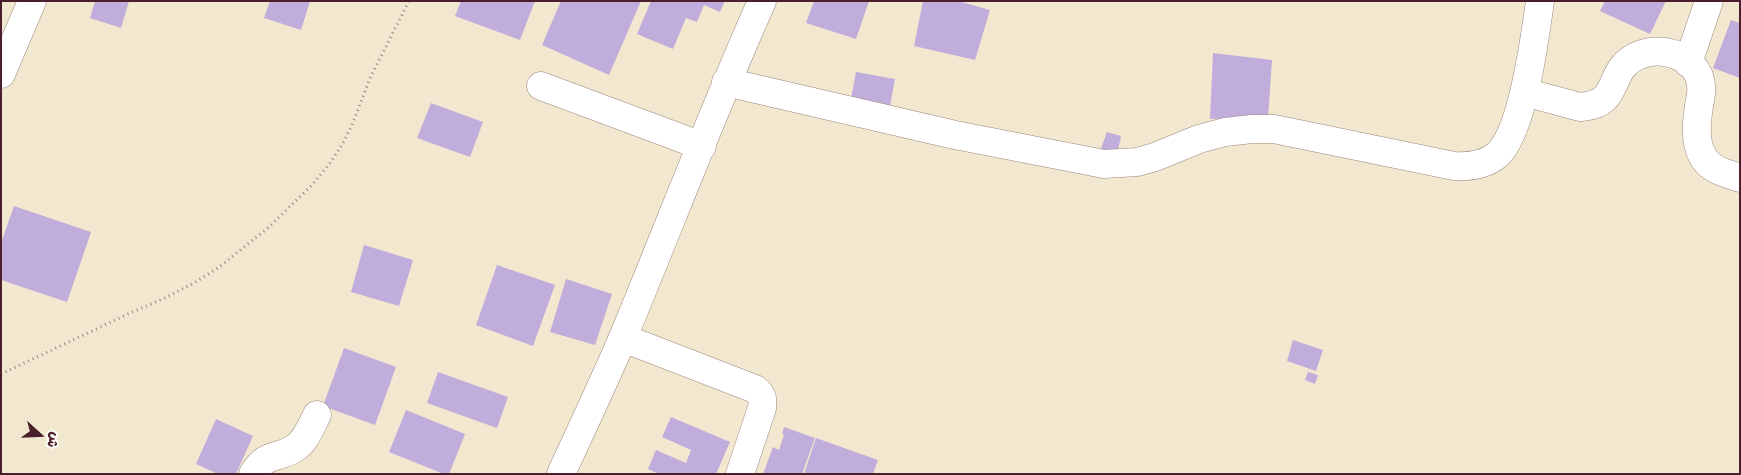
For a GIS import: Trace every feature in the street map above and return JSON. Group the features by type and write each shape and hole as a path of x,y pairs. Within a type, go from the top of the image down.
{"street":[{"path":"1,74 32,1"},
{"path":"561,474 622,338 702,146 726,82 762,1"},
{"path":"726,82 956,135 1090,162 1112,164 1137,162 1155,157 1199,139 1225,132 1274,129 1454,166 1476,166 1496,155 1504,148 1513,128 1524,92 1540,1"},
{"path":"1688,63 1710,1"},
{"path":"1524,92 1580,107 1590,106 1610,92 1621,69 1636,56 1658,51 1680,56 1696,71 1701,82 1702,93 1696,129 1698,148 1711,166 1721,172 1740,178"},
{"path":"542,86 702,146"},
{"path":"622,338 760,392 763,399 762,408 740,474"},
{"path":"253,474 264,460 296,447 304,440 317,415"}],"path":[{"path":"1,374 192,284 237,254 268,227 312,185 330,164 342,145 352,126 370,78 409,1"}],"building":[{"path":"95,1 129,1 121,28 90,18"},
{"path":"270,1 310,1 301,30 264,18"},
{"path":"461,1 535,1 520,40 455,16"},
{"path":"561,1 641,1 609,75 542,45"},
{"path":"651,1 725,1 720,12 704,5 697,22 686,18 673,49 637,34"},
{"path":"814,1 869,1 856,39 806,23"},
{"path":"923,1 958,1 990,10 975,60 914,46"},
{"path":"1605,1 1666,1 1650,34 1600,11"},
{"path":"1731,20 1740,23 1740,78 1713,68"},
{"path":"1213,53 1272,60 1268,118 1210,119"},
{"path":"856,72 895,79 889,111 850,104"},
{"path":"431,103 483,122 470,157 417,138"},
{"path":"1107,132 1121,136 1113,173 1094,168"},
{"path":"14,206 91,232 67,302 1,280 1,243"},
{"path":"364,245 413,260 399,306 351,292"},
{"path":"497,265 555,285 533,346 476,325"},
{"path":"566,279 612,294 595,345 550,332"},
{"path":"1293,340 1323,350 1316,371 1287,361"},
{"path":"344,348 396,367 375,425 323,406"},
{"path":"438,372 508,397 497,428 427,403"},
{"path":"1308,372 1318,375 1315,384 1305,380"},
{"path":"406,410 465,434 449,474 444,474 389,452"},
{"path":"671,417 730,442 716,474 659,474 648,469 656,450 686,463 691,450 662,437"},
{"path":"216,419 253,436 236,474 218,474 196,464"},
{"path":"784,427 815,438 802,474 763,474 773,447 779,450 784,435 782,434"},
{"path":"816,438 878,460 873,474 804,474"}]}
